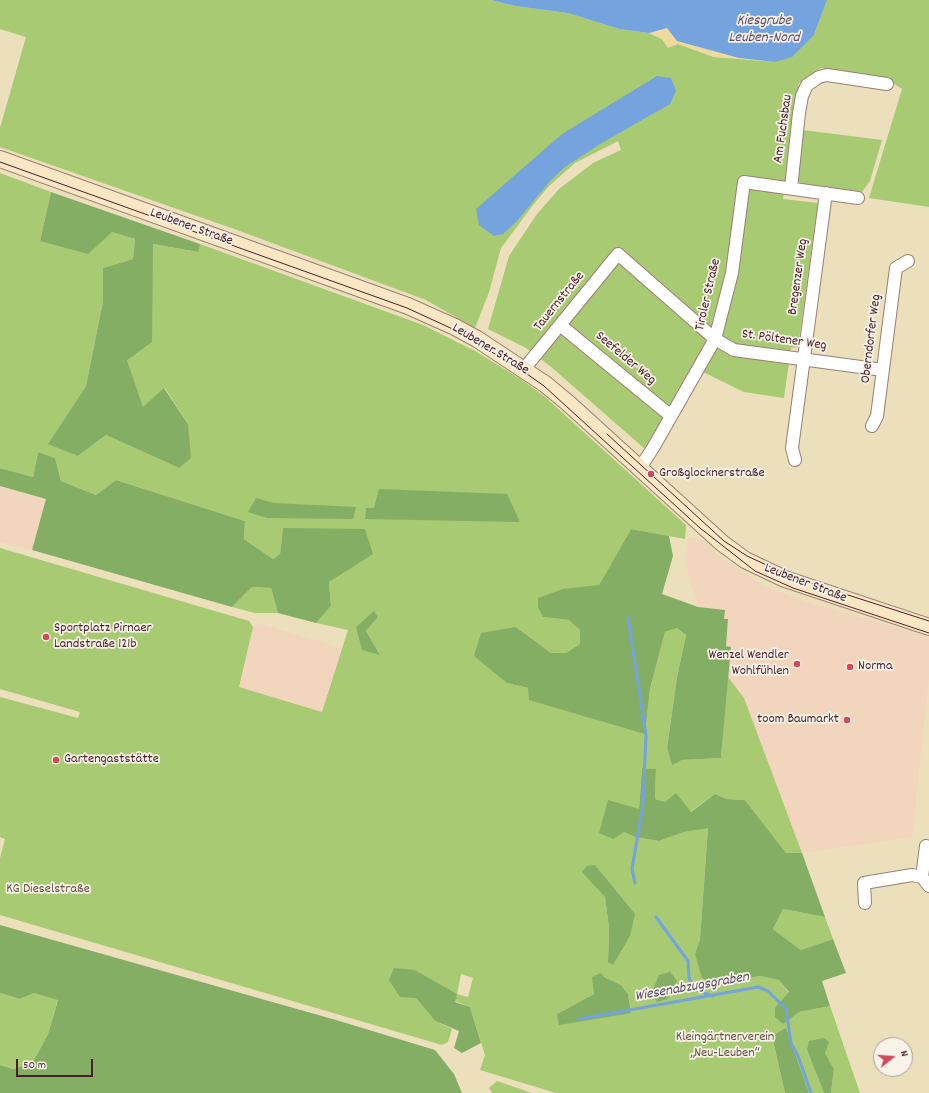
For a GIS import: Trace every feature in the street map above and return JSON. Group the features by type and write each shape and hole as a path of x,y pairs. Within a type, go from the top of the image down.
{"street":[{"name":"Am Fuchsbau","path":"791,188 799,113 802,96 807,85 819,77 827,75 887,84"},
{"name":"Leubener Straße","path":"0,159 408,306 477,339 524,369 568,403 722,544 745,560 785,579 929,627"},
{"name":"Tiroler Straße","path":"640,468 654,448 716,339 732,273 744,182 791,188"},
{"path":"791,188 858,198"},
{"name":"Bregenzer Weg","path":"795,460 792,448 826,193"},
{"name":"Tauernstraße","path":"524,369 618,254"},
{"name":"St. Pöltener Weg","path":"618,254 716,339 734,350 883,370"},
{"name":"Oberndorfer Weg","path":"872,426 877,416 896,268 908,261"},
{"name":"Seefelder Weg","path":"560,325 671,416"},
{"path":"865,903 864,878 912,875 926,882 926,846"}],"shaded area":[{"path":"0,486 46,499 32,550 0,542"},
{"path":"689,537 702,540 726,561 763,585 779,592 810,603 929,637 929,677 912,837 802,853 744,698 728,677 731,647 726,646 728,619 724,619 725,610 698,607 684,558"},
{"path":"261,624 342,648 322,712 239,687 253,627"}],"green space":[{"path":"0,0 491,0 515,6 568,13 619,29 649,33 662,39 668,47 678,44 714,57 775,62 814,35 827,0 929,0 929,207 869,198 902,89 885,78 821,68 799,83 783,199 818,203 798,347 791,348 784,398 744,392 701,371 653,456 550,366 526,348 488,329 509,256 537,214 559,189 593,163 621,150 618,141 575,163 549,186 533,205 501,248 489,292 475,328 426,300 237,230 0,147 0,128 26,37 0,29"},
{"path":"803,130 882,140 870,181 862,192 800,183 796,177"},
{"path":"0,173 51,192 40,241 112,232 135,239 133,259 103,268 103,301 86,386 49,443 78,456 106,435 179,468 188,424 165,388 143,408 127,360 153,244 197,252 200,244 423,325 475,351 519,378 544,396 686,525 685,539 631,529 599,585 543,617 569,620 581,630 580,644 566,653 551,653 516,627 507,683 528,688 645,734 650,689 665,632 677,628 686,635 677,677 667,748 672,764 682,760 721,758 728,677 744,698 802,853 786,853 745,800 727,799 715,794 690,812 655,799 656,769 642,768 639,809 624,832 635,837 659,841 684,832 708,827 700,939 695,954 728,982 760,976 779,980 789,993 799,1012 830,1006 860,1093 831,1093 834,1069 825,1053 807,1050 824,1093 809,1093 786,1029 772,1036 785,1093 556,1093 480,1070 485,1055 470,1007 455,1001 456,994 415,970 416,998 435,1021 452,1029 448,1042 442,1045 0,915 0,858 5,839 0,837 0,697 78,718 80,712 0,689 0,548 249,621 253,627 239,687 322,712 348,630 316,623 331,606 329,582 283,528 280,554 273,559 244,539 245,521 116,480 96,495 61,481 55,458 38,452 33,477 0,468","holes":["374,612 378,617 366,631 380,655 356,627","605,897 630,936 608,962 609,928","461,974 473,978 468,997 457,994","604,977 621,985 628,994 631,1013 557,1014 594,994"]},
{"path":"51,192 200,244 198,252 153,244 152,342 127,360 143,407 164,388 188,424 191,458 179,468 106,435 78,456 48,444 86,386 103,301 103,268 133,259 135,239 112,232 88,254 40,241"},
{"path":"38,452 55,458 61,481 96,495 116,480 245,521 244,539 273,559 280,554 283,528 365,529 373,554 329,582 331,606 316,623 278,613 271,588 252,587 232,607 32,550 46,499 0,486 0,468 33,477"},
{"path":"379,489 507,494 520,522 365,519 366,508 374,508"},
{"path":"256,498 274,503 356,507 353,519 267,518 248,512"},
{"path":"631,529 669,536 673,556 662,594 698,607 725,610 724,619 728,619 726,646 731,647 721,758 682,760 672,765 667,748 677,677 686,635 677,628 665,632 650,689 645,734 529,700 528,688 507,683 474,656 481,633 516,627 551,653 566,653 580,644 580,630 569,620 543,617 538,607 538,598 563,589 599,585"},
{"path":"252,587 271,588 278,613 255,613 232,607"},
{"path":"374,611 378,617 366,631 380,655 362,650 356,627"},
{"path":"642,768 656,769 655,799 665,802 676,793 691,812 715,794 727,799 745,800 786,853 802,853 825,917 783,909 773,929 801,950 833,939 846,973 822,981 830,1006 799,1012 783,1024 775,1017 775,1008 789,992 779,980 760,976 728,982 712,983 702,978 695,954 700,939 708,828 684,832 659,841 635,837 624,832 613,839 599,833 608,800 639,809"},
{"path":"595,865 635,914 630,936 613,965 608,962 609,928 605,897 582,872 587,866"},
{"path":"783,909 825,917 833,939 801,950 773,929"},
{"path":"0,925 336,1020 435,1050 454,1074 462,1093 0,1093 0,1065 13,1069 33,1062 48,1034 58,1000 34,993 20,999 0,993"},
{"path":"394,968 415,970 457,994 455,1002 470,1007 481,1043 462,1053 454,1048 459,1031 435,1021 416,998 400,997 389,980"},
{"path":"670,972 677,981 667,999 657,1002 651,994 659,975"},
{"path":"601,973 604,977 621,985 628,994 631,1013 559,1025 557,1014 594,994 592,977"},
{"path":"0,993 20,999 34,993 58,999 48,1034 33,1062 13,1069 0,1065"},
{"path":"786,1028 809,1093 785,1093 772,1036"},
{"path":"824,1038 829,1042 825,1053 834,1069 831,1093 824,1093 807,1050 809,1041"},
{"path":"497,1081 532,1093 492,1093 489,1088"}],"sand":[{"path":"667,28 677,41 739,58 750,59 714,57 678,44 668,48 662,39 649,33"}],"water":[{"name":"Kiesgrube Leuben-Nord","path":"491,0 827,0 814,35 792,57 775,62 739,58 677,41 667,28 649,33 619,29 568,13 515,6"},
{"path":"657,76 671,78 676,91 670,104 600,144 565,167 550,181 517,221 503,234 494,236 479,225 476,209 562,134"}],"waterway":[{"path":"628,617 646,735 643,805 632,869 635,883"},
{"path":"656,917 688,961 689,977 692,987 713,996"},
{"name":"Wiesenabzugsgraben","path":"579,1019 758,987 768,991 786,1009 791,1043 798,1056 811,1093"}],"tram line":[{"path":"0,162 407,308 457,331 520,369 544,386 700,528 755,571 793,588 929,633"},
{"path":"607,434 724,541 747,556 795,578 929,621"}],"place":[{"name":"Großglocknerstraße","path":"651,474"},
{"name":"Sportplatz Pirnaer Landstraße 121b","path":"46,637"},
{"name":"Wenzel Wendler Wohlfühlen","path":"797,664"},
{"name":"Norma","path":"850,667"},
{"name":"toom Baumarkt","path":"847,720"},
{"name":"Gartengaststätte","path":"56,760"}],"park label":[{"name":"KG Dieselstraße","path":"48,890"},
{"name":"Kleingärtnerverein „Neu-Leuben“","path":"725,1046"}]}
